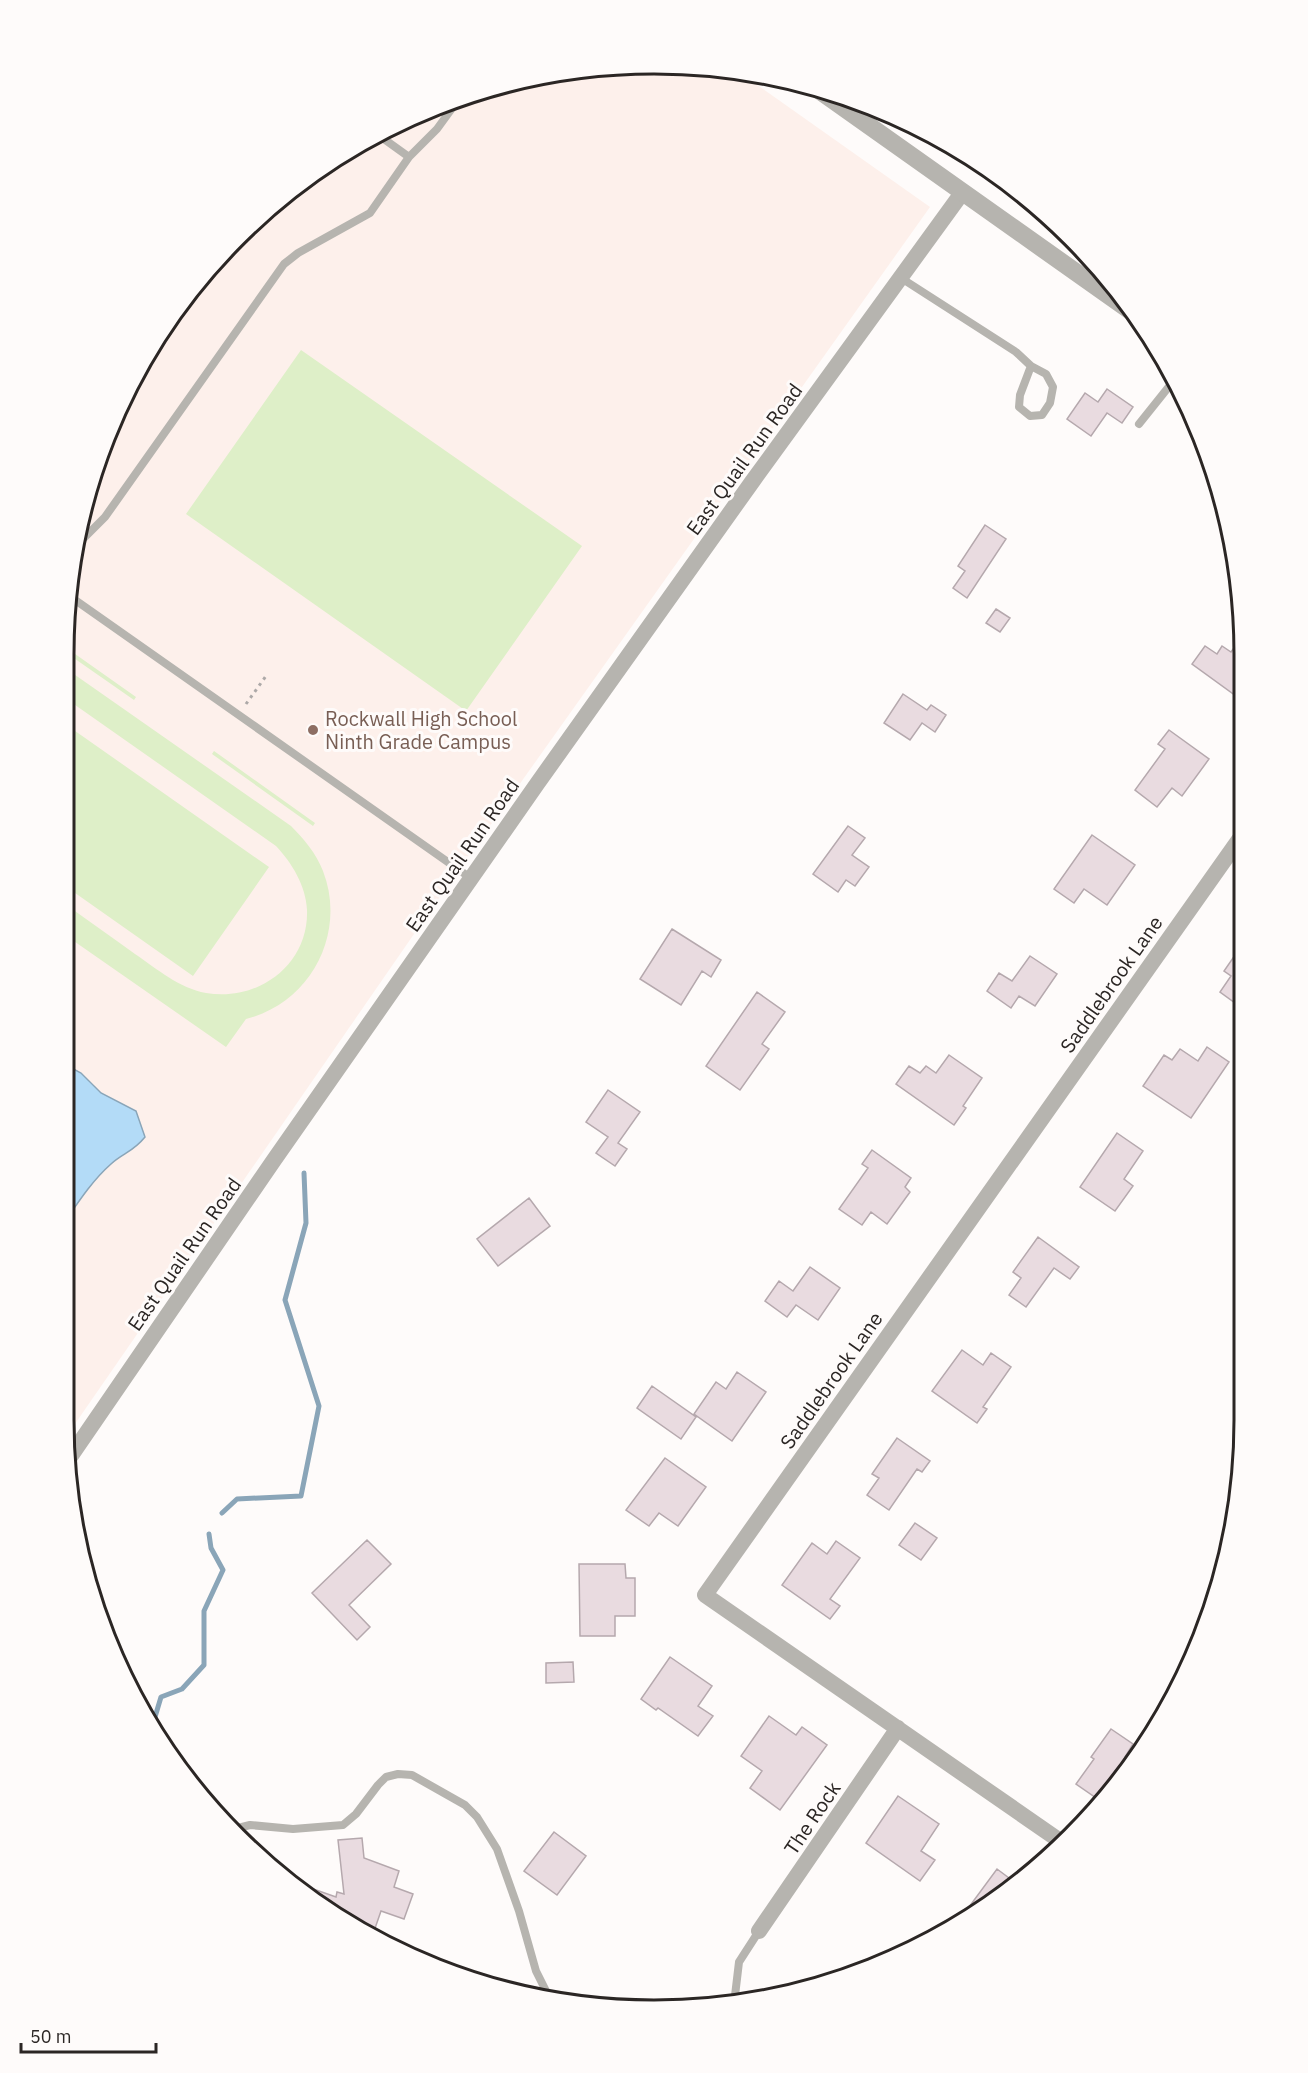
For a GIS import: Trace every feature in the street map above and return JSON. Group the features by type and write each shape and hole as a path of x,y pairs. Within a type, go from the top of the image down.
{"street":[{"path":"836,103 1113,299"},
{"name":"East Quail Run Road","path":"75,1450 274,1160 752,482 962,193"},
{"name":"Saddlebrook Lane","path":"1056,1837 705,1595 1234,847"},
{"name":"The Rock","path":"759,1931 898,1728"}],"lane":[{"path":"86,536 105,517 284,264 297,253 370,213 410,157 437,129 450,111"},
{"path":"385,140 410,157"},
{"path":"901,278 1016,351 1030,366 1046,374 1053,387 1050,403 1042,415 1030,416 1019,407 1020,395 1030,366"},
{"path":"1139,424 1169,386"},
{"path":"76,601 472,879"},
{"path":"242,1827 250,1825 293,1829 343,1825 356,1814 386,1777 398,1774 412,1775 465,1805 477,1817 497,1849 519,1911 536,1971 545,1989"},
{"path":"735,1994 739,1962 759,1931"}],"shaded area":[{"name":"Rockwall High School Ninth Grade Campus","path":"654,74 730,78 754,83 930,207 450,882 74,1425 75,616 78,578 93,504 104,467 133,397 171,331 218,271 244,244 271,218 331,171 397,133 467,104 504,93 578,78"}],"green space":[{"path":"301,350 582,546 466,711 186,514"},
{"path":"74,653 136,697 134,700 74,658"},
{"path":"74,674 291,826 317,858 323,871 329,895 330,918 326,941 318,962 289,998 269,1011 246,1019 226,1047 74,941 74,910 160,972 187,987 206,993 244,992 277,976 290,963 305,930 307,910 304,892 293,867 276,846 74,704"},
{"path":"74,730 269,867 193,976 74,892"},
{"path":"214,751 315,823 313,826 212,754"}],"water":[{"path":"74,1069 101,1093 136,1111 145,1137 115,1160 88,1189 74,1209"}],"building":[{"path":"1107,389 1133,407 1122,423 1107,413 1091,436 1067,419 1085,393 1098,402"},
{"path":"985,525 1006,539 967,598 953,588 965,571 958,566"},
{"path":"996,609 1010,618 1000,632 986,623"},
{"path":"1205,646 1217,654 1222,646 1231,652 1234,648 1234,694 1192,664"},
{"path":"903,694 927,710 931,705 946,715 935,732 922,723 910,740 884,723"},
{"path":"1169,730 1209,759 1182,796 1172,788 1157,807 1135,790 1165,749 1158,744"},
{"path":"848,826 865,838 852,855 869,867 855,886 846,880 838,892 813,874"},
{"path":"1092,835 1135,865 1107,905 1084,889 1074,903 1054,889"},
{"path":"672,929 721,960 711,977 702,971 681,1005 640,979"},
{"path":"1030,956 1057,974 1035,1006 1019,996 1011,1008 987,991 999,973 1012,981"},
{"path":"1234,957 1234,1002 1220,992 1231,976 1224,971"},
{"path":"757,992 785,1012 762,1044 769,1049 740,1090 706,1066"},
{"path":"1207,1047 1229,1062 1191,1118 1143,1086 1164,1055 1172,1060 1180,1049 1198,1061"},
{"path":"949,1055 982,1078 963,1106 966,1108 954,1125 896,1084 909,1066 920,1073 926,1066 936,1073"},
{"path":"608,1090 640,1112 618,1143 627,1149 615,1166 596,1153 608,1137 586,1122"},
{"path":"1117,1133 1143,1151 1124,1179 1133,1186 1115,1211 1080,1187"},
{"path":"872,1150 911,1178 905,1187 910,1192 887,1224 871,1212 862,1225 839,1209 868,1168 862,1164"},
{"path":"529,1198 550,1226 498,1266 477,1239"},
{"path":"1038,1237 1079,1267 1070,1279 1054,1268 1026,1307 1009,1295 1021,1278 1013,1272"},
{"path":"810,1267 840,1288 818,1320 796,1305 787,1317 765,1301 779,1281 793,1291"},
{"path":"962,1350 983,1365 991,1353 1011,1367 983,1407 987,1409 977,1423 932,1391"},
{"path":"737,1372 766,1392 732,1441 694,1414 716,1382 726,1389"},
{"path":"652,1386 696,1417 681,1439 637,1408"},
{"path":"897,1438 930,1461 922,1472 917,1469 889,1510 867,1495 879,1478 872,1474"},
{"path":"665,1458 706,1487 678,1526 659,1513 649,1526 626,1510"},
{"path":"915,1523 937,1538 921,1560 899,1545"},
{"path":"367,1540 391,1564 349,1605 370,1627 357,1640 312,1593"},
{"path":"836,1541 860,1558 830,1599 840,1606 830,1619 782,1585 812,1543 827,1554"},
{"path":"579,1564 625,1564 626,1578 635,1578 635,1616 615,1616 615,1636 580,1636"},
{"path":"670,1657 712,1686 698,1706 713,1716 698,1736 641,1699"},
{"path":"573,1662 574,1682 546,1683 546,1663"},
{"path":"769,1716 796,1735 802,1727 827,1745 780,1810 750,1788 762,1771 741,1756"},
{"path":"1111,1729 1133,1744 1126,1757 1094,1797 1076,1784 1094,1759 1091,1757"},
{"path":"898,1796 939,1824 921,1851 935,1860 920,1881 866,1843"},
{"path":"554,1832 586,1856 557,1895 524,1871"},
{"path":"362,1838 364,1858 399,1871 394,1887 413,1894 404,1919 381,1911 375,1928 313,1889 336,1897 337,1892 344,1894 338,1840"},
{"path":"997,1869 1009,1878 977,1902 969,1907"}],"waterway":[{"path":"222,1513 237,1499 301,1496 319,1406 285,1300 306,1223 304,1173"},
{"path":"155,1716 161,1697 182,1689 204,1665 204,1611 223,1570 211,1548 209,1534"}],"place":[{"name":"Rockwall High School Ninth Grade Campus","path":"313,730"}]}
